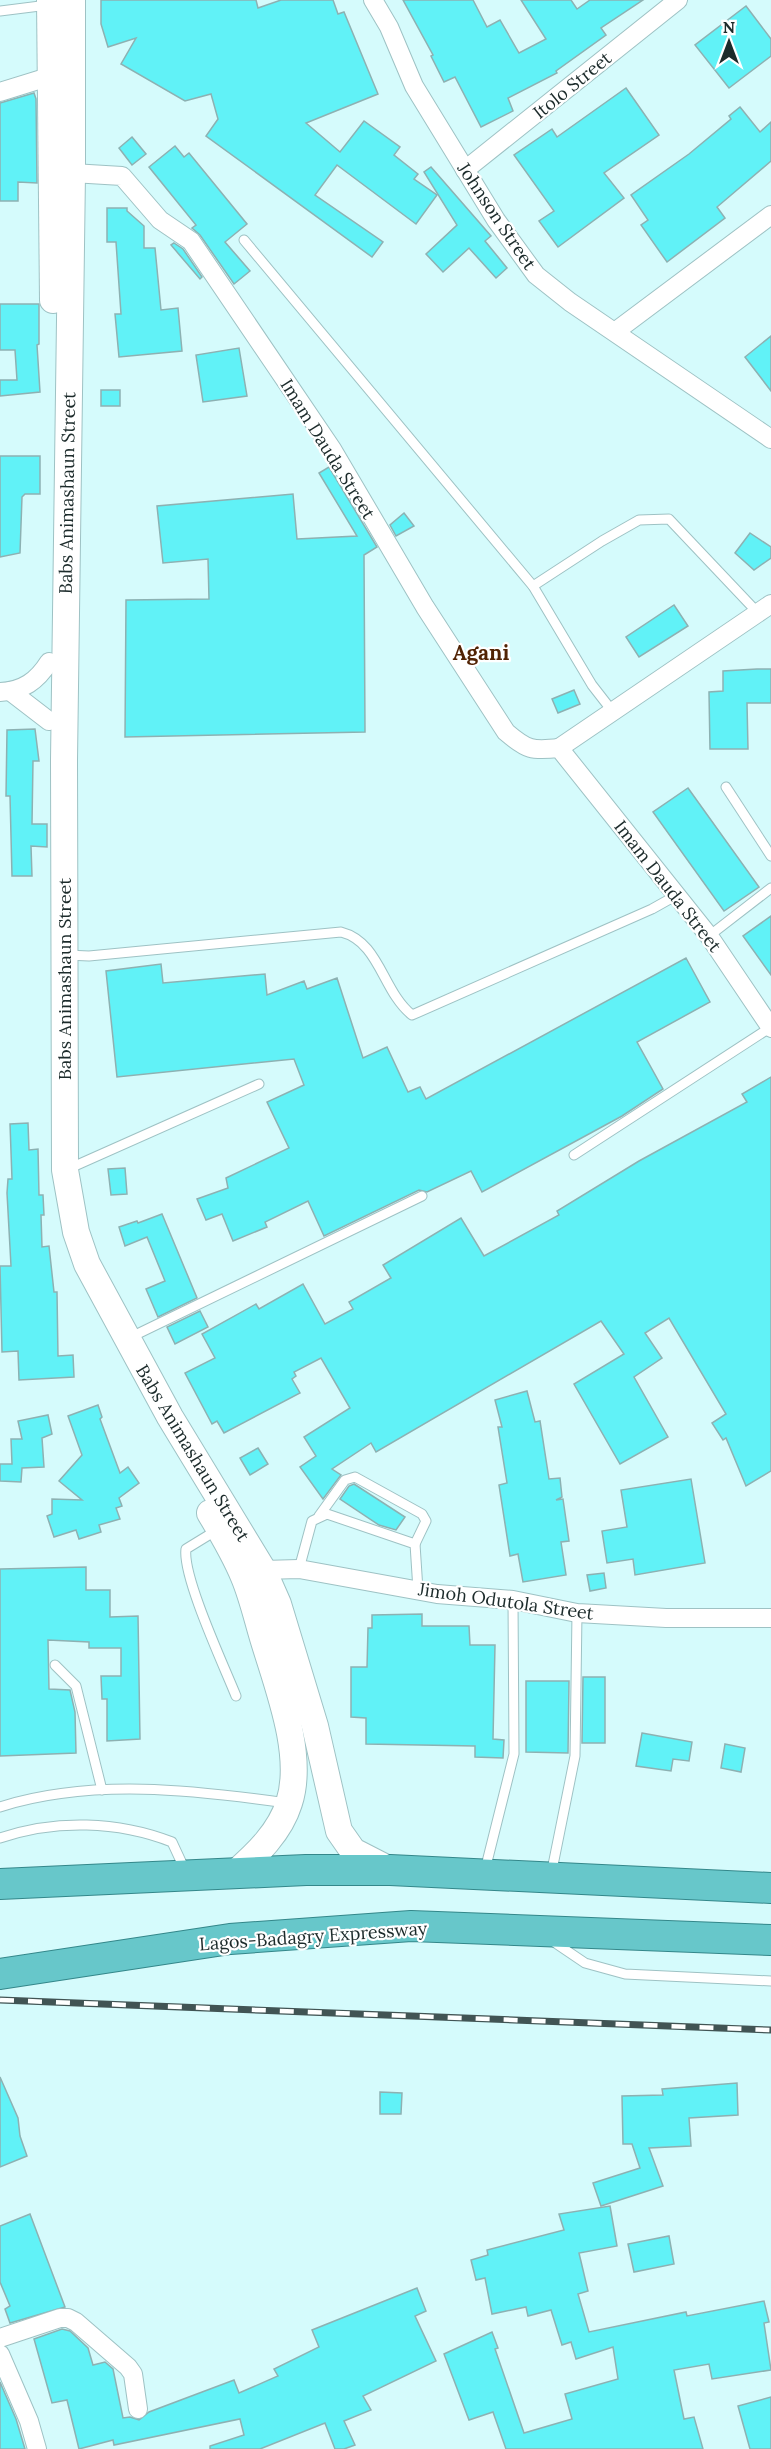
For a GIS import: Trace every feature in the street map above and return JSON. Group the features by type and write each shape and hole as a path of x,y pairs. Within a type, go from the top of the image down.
{"highway":[{"path":"0,1884 306,1870 390,1870 771,1888"},
{"name":"Lagos-Badagry Expressway","path":"0,1974 230,1939 411,1926 771,1941"}],"main road":[{"name":"Babs Animashaun Street","path":"58,2 62,73 72,173 66,539 64,955 56,993 51,1160 56,1212 61,1236 112,1345 220,1529 278,1604 315,1725 339,1831 353,1851 390,1870"},
{"name":"Babs Animashaun Street","path":"62,73 54,373 49,721 56,993 65,1170 76,1232 87,1263 254,1574 288,1731 294,1779 289,1803 280,1823 259,1852 234,1874"}],"street":[{"name":"Johnson Street","path":"373,0 389,27 414,86 496,219 536,275 570,302 616,331 771,439"},
{"name":"Itolo Street","path":"465,170 673,2"},
{"path":"0,92 62,73"},
{"name":"Imam Dauda Street","path":"72,173 122,176 160,219 191,242 332,449 425,607 506,732 523,746 535,751 559,748 709,936 771,1028"},
{"path":"616,331 771,215"},
{"path":"559,748 765,608"},
{"path":"5,691 36,680 49,662"},
{"path":"5,691 49,721"},
{"name":"Jimoh Odutola Street","path":"254,1574 299,1569 418,1590 513,1600 577,1613 666,1618 771,1618"},
{"path":"0,2338 60,2318 76,2322 129,2367 133,2374 138,2409"},
{"path":"0,2354 30,2421 37,2449"}],"lane":[{"path":"0,11 58,2"},
{"path":"244,240 533,586 592,685 614,712"},
{"path":"533,586 602,540 639,520 669,519 765,608"},
{"path":"726,788 771,856"},
{"path":"709,936 771,888"},
{"path":"64,955 89,956 341,932 356,936 366,945 401,1006 412,1015 630,919 677,895"},
{"path":"574,1155 771,1028"},
{"path":"65,1170 259,1083"},
{"path":"127,1339 422,1196"},
{"path":"319,1517 345,1480 356,1477 422,1514 426,1521 415,1544 418,1590"},
{"path":"299,1569 312,1521 327,1514 415,1544"},
{"path":"220,1529 193,1543 186,1549 185,1556 192,1582 236,1696"},
{"path":"484,1874 514,1754 513,1600"},
{"path":"550,1878 575,1756 577,1613"},
{"path":"55,1665 76,1686 102,1790"},
{"path":"0,1807 50,1793 102,1790 204,1793 289,1803"},
{"path":"0,1838 48,1826 77,1825 104,1825 148,1833 172,1842 188,1875"},
{"path":"536,1930 585,1963 625,1974 771,1981"}],"building":[{"path":"101,0 256,0 258,8 281,0 333,0 338,14 344,12 378,94 306,123 340,152 364,121 400,147 394,155 418,174 414,179 437,195 416,224 337,165 315,195 383,242 372,257 206,136 218,119 211,94 185,101 121,64 136,38 108,47 101,24"},
{"path":"403,0 473,0 487,27 500,20 519,53 546,39 521,0 571,0 577,9 590,0 643,0 601,28 606,35 556,71 557,73 508,98 513,111 481,127 455,77 444,82 431,56 433,55"},
{"path":"746,6 771,39 771,56 729,88 695,45"},
{"path":"626,88 659,135 604,173 624,198 558,247 539,221 554,211 514,155 552,129 557,137"},
{"path":"34,93 37,183 18,182 18,201 0,201 0,103"},
{"path":"740,107 760,132 771,122 771,161 717,207 725,218 667,262 641,225 648,220 631,195 689,154 731,119 729,116"},
{"path":"132,137 146,154 132,165 119,148"},
{"path":"175,146 184,157 189,153 247,224 225,242 250,271 234,284 200,235 192,228 196,225 149,167"},
{"path":"431,167 491,236 485,241 507,268 496,278 469,248 443,272 426,254 457,225 424,172"},
{"path":"107,208 127,208 127,211 144,226 144,248 155,248 161,310 178,308 182,351 119,357 115,314 121,314 116,242 107,242"},
{"path":"174,243 183,249 202,277 200,279 171,245"},
{"path":"0,304 39,304 39,344 37,345 40,392 0,396 0,380 17,380 15,350 0,350"},
{"path":"771,336 771,391 745,357"},
{"path":"239,348 247,396 203,402 196,355"},
{"path":"101,390 120,390 120,406 101,406"},
{"path":"0,456 40,456 40,494 25,494 22,497 20,553 0,557"},
{"path":"329,467 377,547 364,555 365,732 125,737 126,600 209,599 208,559 163,563 157,506 293,494 297,539 357,536 319,473"},
{"path":"404,513 414,526 396,536 390,525"},
{"path":"750,533 771,547 771,558 754,570 735,553"},
{"path":"674,605 688,626 639,657 626,637"},
{"path":"771,669 771,703 747,703 748,749 710,749 709,692 723,691 723,671"},
{"path":"574,690 580,704 558,713 552,699"},
{"path":"35,729 39,761 33,761 32,824 47,824 47,847 31,846 32,876 12,876 10,796 6,796 7,730"},
{"path":"688,788 759,887 724,911 653,812"},
{"path":"771,916 771,975 743,936"},
{"path":"686,958 710,1002 637,1042 663,1089 622,1116 482,1192 471,1171 427,1192 419,1190 324,1236 308,1201 265,1222 267,1227 233,1241 222,1214 206,1220 197,1199 228,1188 226,1178 289,1148 267,1102 304,1085 294,1059 117,1077 106,971 161,964 163,983 265,974 267,995 304,981 307,989 337,978 363,1058 387,1047 408,1092 420,1087 426,1099"},
{"path":"771,1077 771,1471 746,1486 726,1438 723,1440 712,1423 726,1414 669,1318 645,1333 662,1358 634,1377 668,1437 620,1464 574,1384 624,1354 601,1321 376,1452 371,1443 332,1469 341,1475 323,1499 300,1467 316,1456 304,1437 350,1408 321,1358 294,1372 296,1376 292,1379 300,1393 224,1433 217,1421 212,1424 185,1373 215,1358 202,1334 256,1304 259,1309 303,1284 325,1324 353,1309 349,1302 391,1278 383,1265 461,1218 484,1256 559,1215 557,1211 639,1161 747,1102 742,1094"},
{"path":"28,1123 29,1150 38,1149 39,1195 43,1195 44,1215 41,1215 42,1247 49,1246 54,1292 57,1292 58,1356 73,1355 74,1377 19,1380 18,1351 2,1352 0,1266 11,1266 7,1193 8,1179 12,1179 10,1124"},
{"path":"125,1168 127,1194 111,1195 108,1169"},
{"path":"162,1214 197,1298 158,1317 146,1289 165,1281 147,1237 125,1246 119,1227"},
{"path":"200,1311 208,1327 175,1344 167,1327"},
{"path":"527,1391 535,1422 540,1421 549,1479 560,1478 562,1497 556,1500 563,1499 569,1541 561,1542 566,1575 523,1582 518,1554 510,1556 499,1485 507,1483 498,1427 502,1427 495,1400"},
{"path":"98,1405 102,1417 100,1419 120,1473 128,1467 139,1483 119,1498 122,1506 116,1508 120,1519 99,1525 101,1532 79,1539 76,1530 54,1537 47,1516 52,1514 52,1499 82,1500 59,1481 82,1455 68,1416"},
{"path":"48,1415 52,1434 42,1438 44,1467 22,1468 21,1482 0,1481 0,1464 12,1464 11,1439 22,1439 18,1421"},
{"path":"258,1448 268,1464 250,1475 240,1458"},
{"path":"691,1479 705,1563 635,1575 633,1559 607,1563 602,1531 627,1527 621,1490"},
{"path":"354,1484 405,1517 396,1530 379,1525 340,1499 349,1486"},
{"path":"86,1567 86,1590 110,1590 110,1617 138,1616 140,1739 107,1741 107,1699 102,1699 101,1676 121,1676 121,1648 89,1648 89,1642 48,1640 49,1689 70,1690 75,1712 76,1753 0,1756 0,1569"},
{"path":"604,1573 606,1588 590,1591 587,1575"},
{"path":"422,1614 422,1626 469,1626 470,1645 495,1645 493,1739 504,1740 503,1758 475,1757 475,1746 366,1744 366,1718 351,1717 351,1667 367,1667 368,1628 372,1628 372,1615"},
{"path":"583,1677 605,1677 605,1743 582,1743"},
{"path":"526,1681 569,1681 568,1753 526,1752"},
{"path":"642,1733 692,1742 689,1761 673,1759 671,1771 636,1766"},
{"path":"725,1744 745,1748 741,1772 721,1768"},
{"path":"0,2077 18,2118 20,2136 27,2156 0,2167"},
{"path":"737,2083 738,2115 689,2118 691,2146 649,2148 663,2186 601,2206 593,2183 640,2168 632,2144 623,2144 622,2096 663,2095 662,2089"},
{"path":"380,2092 402,2093 401,2114 380,2114"},
{"path":"610,2206 617,2246 579,2253 588,2291 578,2294 589,2332 686,2312 687,2316 764,2301 769,2322 764,2323 771,2370 712,2379 709,2364 674,2370 684,2419 694,2417 703,2449 506,2449 493,2412 469,2420 444,2354 492,2332 498,2348 495,2349 524,2433 572,2419 565,2394 618,2379 613,2347 576,2359 571,2342 562,2345 551,2310 528,2316 526,2307 492,2314 485,2278 476,2280 471,2260 488,2255 487,2250 564,2230 559,2214"},
{"path":"30,2214 65,2307 10,2323 5,2309 10,2306 0,2282 0,2226"},
{"path":"669,2236 674,2264 634,2272 628,2244"},
{"path":"417,2288 426,2311 415,2316 436,2361 363,2396 371,2410 344,2421 355,2445 344,2449 335,2449 325,2423 260,2449 210,2449 210,2446 244,2435 240,2419 114,2445 113,2440 79,2449 67,2400 52,2403 34,2339 62,2329 70,2331 88,2348 93,2365 105,2362 113,2369 123,2418 130,2417 139,2420 149,2412 234,2380 239,2393 278,2376 274,2369 319,2347 312,2330"},
{"path":"0,2382 16,2419 25,2449 0,2449"},
{"path":"771,2397 771,2449 750,2449 738,2406"}],"railway":[{"path":"0,2000 771,2030"}],"district":[{"name":"Agani","path":"481,652"}]}
